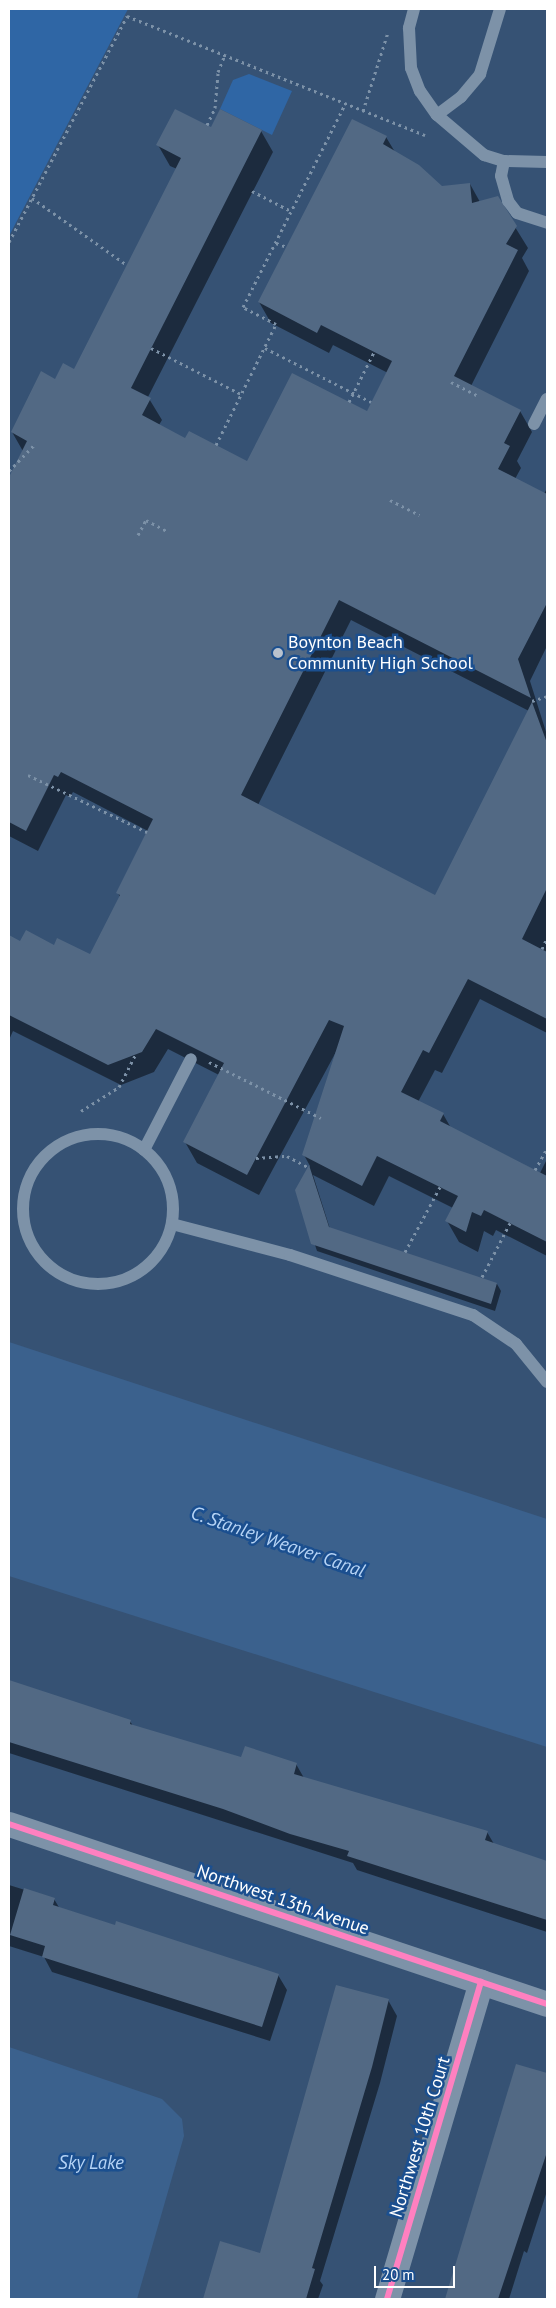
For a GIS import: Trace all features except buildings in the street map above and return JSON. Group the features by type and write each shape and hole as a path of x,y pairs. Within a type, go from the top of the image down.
{"street":[{"name":"Northwest 13th Avenue","path":"9,1824 547,2004"},
{"name":"Northwest 10th Court","path":"387,2299 481,1982"}],"lane":[{"path":"414,9 409,28 411,68 420,91 437,115 484,155 504,161 547,162"},
{"path":"437,115 461,97 480,74 500,9"},
{"path":"504,161 501,176 508,201 517,213 531,220 547,223"},
{"path":"534,424 547,399"},
{"path":"144,1150 191,1059"},
{"path":"96,1134 129,1141 144,1150 165,1175 174,1208 172,1224 158,1255 147,1267 133,1276 100,1285 67,1278 53,1270 31,1244 22,1211 29,1178 50,1152 71,1140 96,1134"},
{"path":"172,1224 265,1248 473,1315 516,1344 547,1382"}],"path":[{"path":"9,242 127,16 190,39 225,55 425,135"},
{"path":"363,111 390,27"},
{"path":"207,125 215,108 218,72 225,55"},
{"path":"216,445 277,322 242,307 345,104"},
{"path":"252,191 291,211"},
{"path":"32,198 127,266"},
{"path":"276,243 287,247"},
{"path":"151,348 241,394"},
{"path":"265,348 371,402"},
{"path":"349,402 374,352"},
{"path":"450,382 479,396"},
{"path":"9,471 35,444"},
{"path":"390,500 419,515"},
{"path":"138,535 146,520 167,531"},
{"path":"532,701 547,696"},
{"path":"28,774 146,832"},
{"path":"542,949 547,938"},
{"path":"81,1111 119,1087 136,1053"},
{"path":"191,1059 194,1055 321,1118"},
{"path":"535,1170 547,1148"},
{"path":"256,1158 288,1156 308,1167"},
{"path":"405,1252 440,1187"},
{"path":"482,1277 510,1223"}],"shaded area":[{"path":"9,9 128,9 9,236"},
{"path":"249,74 292,91 272,135 220,109 233,80"}],"water":[{"name":"C. Stanley Weaver Canal","path":"9,1342 547,1519 547,1747 9,1576"},
{"name":"Sky Lake","path":"9,2047 162,2099 182,2119 184,2136 137,2299 9,2299"}],"cycle path":[{"path":"9,1824 547,2004"},
{"path":"387,2299 481,1982"}],"place":[{"name":"Boynton Beach Community High School","path":"278,653"}]}
